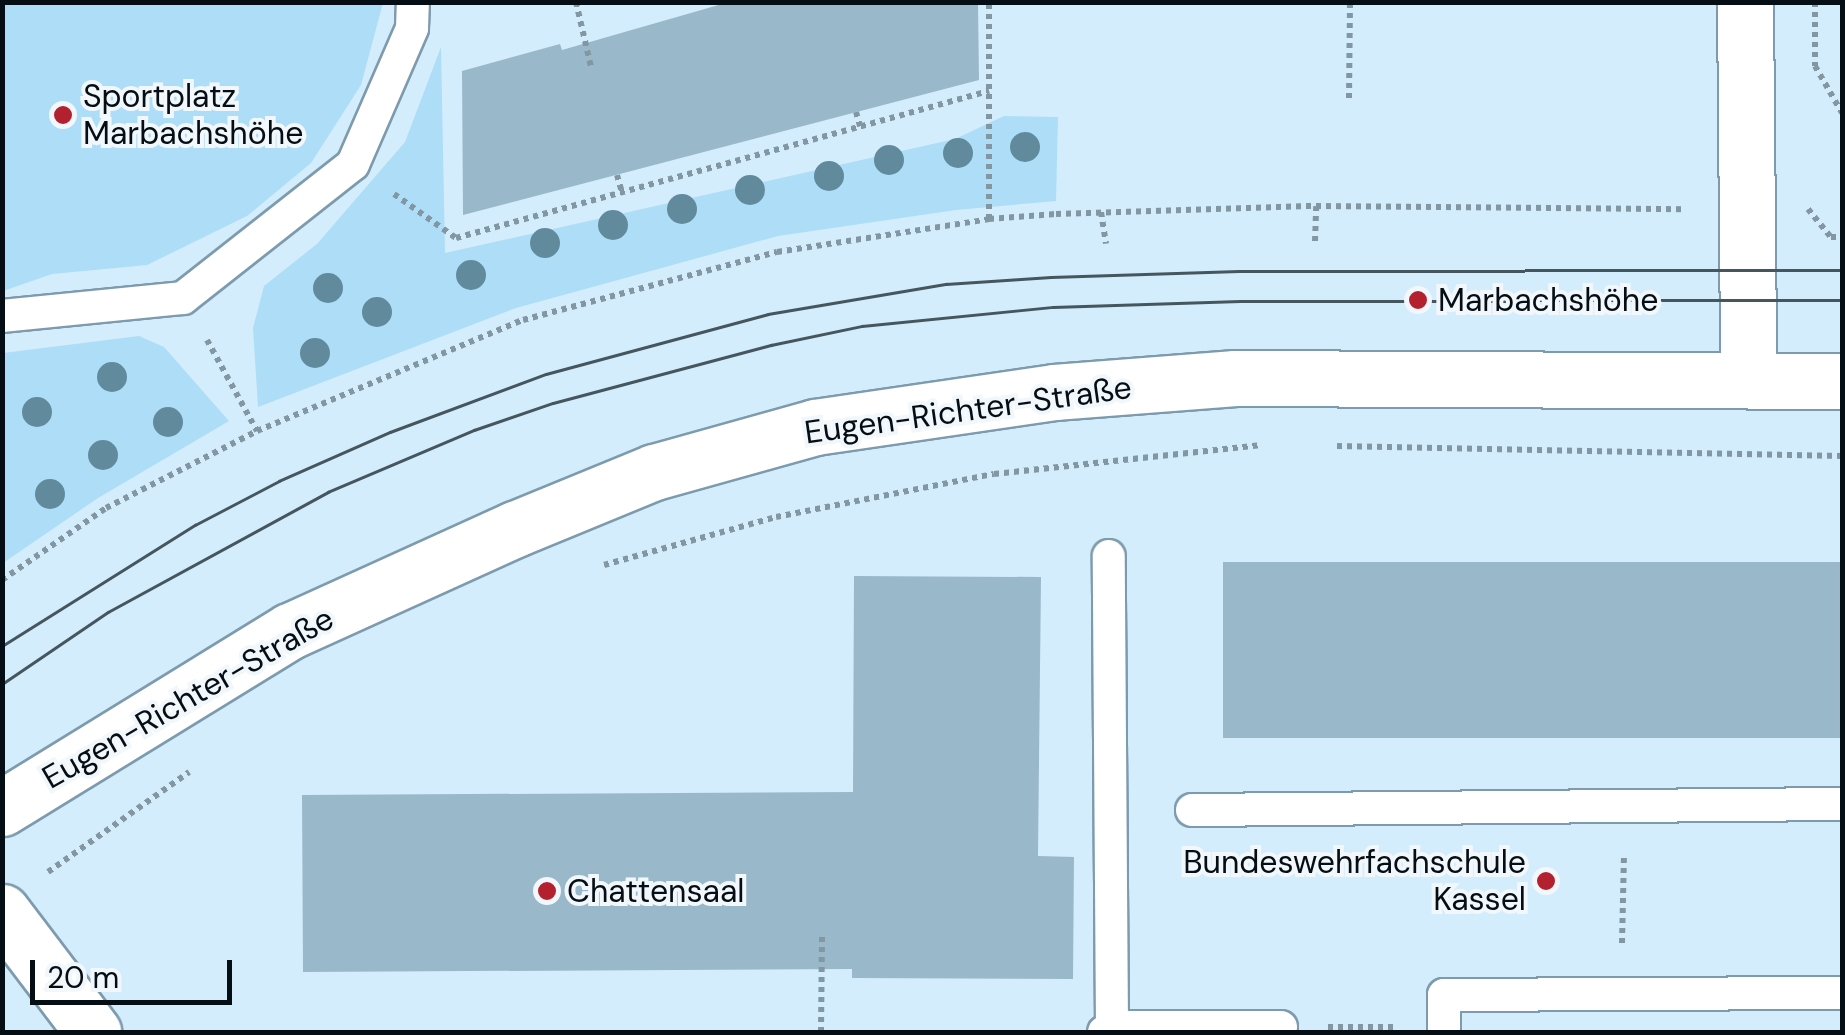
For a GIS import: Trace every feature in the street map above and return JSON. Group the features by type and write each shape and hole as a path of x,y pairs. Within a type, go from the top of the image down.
{"main road":[{"path":"1745,2 1748,378"},
{"name":"Eugen-Richter-Straße","path":"2,808 290,631 515,529 654,472 816,427 1054,392 1235,378 1842,380"},
{"path":"18,898 93,1032"}],"lane":[{"path":"2,316 183,298 353,164 412,28 413,2"},
{"path":"1109,556 1108,1030 1281,1027"},
{"path":"1192,810 1842,804"},
{"path":"1444,1030 1444,995 1842,993"}],"path":[{"path":"576,2 592,68"},
{"path":"989,2 989,219"},
{"path":"1349,98 1350,2"},
{"path":"1815,2 1815,66 1842,113"},
{"path":"353,164 456,238 989,90"},
{"path":"856,112 860,126"},
{"path":"616,175 622,193"},
{"path":"1315,241 1316,206"},
{"path":"2,580 106,508 257,431 523,320 777,252 989,219 1101,212 1316,206 1745,209"},
{"path":"1101,212 1106,244"},
{"path":"183,298 257,431"},
{"path":"587,570 776,517 994,474 1278,446"},
{"path":"1318,446 1842,456"},
{"path":"18,898 203,762"},
{"path":"1622,912 1623,892"},
{"path":"821,1032 822,936"},
{"path":"1281,1027 1444,1030"}],"shaded area":[{"path":"2,3 383,3 361,85 311,163 247,216 147,265 52,274 3,291"},
{"path":"441,47 445,253 955,139 1004,116 1058,117 1056,201 956,210 778,236 516,308 258,407 253,328 264,286 317,244 405,142"},
{"path":"139,336 164,347 229,421 98,498 3,563 3,353"}],"building":[{"path":"729,2 978,2 979,80 463,215 462,71 560,44 562,50"},
{"path":"1223,562 1842,562 1842,738 1223,738"},
{"path":"854,576 1041,577 1038,856 1074,857 1073,979 852,978 852,969 303,972 302,795 853,792"}],"tram line":[{"path":"2,646 195,525 279,481 390,432 546,374 768,314 946,284 1051,277 1239,271 1842,270"},
{"path":"2,684 108,612 328,492 474,430 553,403 771,345 862,326 1053,307 1240,301 1842,300"}],"place":[{"name":"Sportplatz Marbachshöhe","path":"63,115"},
{"name":"Marbachshöhe","path":"1418,300"},
{"name":"Bundeswehrfachschule Kassel","path":"1546,881"},
{"name":"Chattensaal","path":"547,891"}]}
